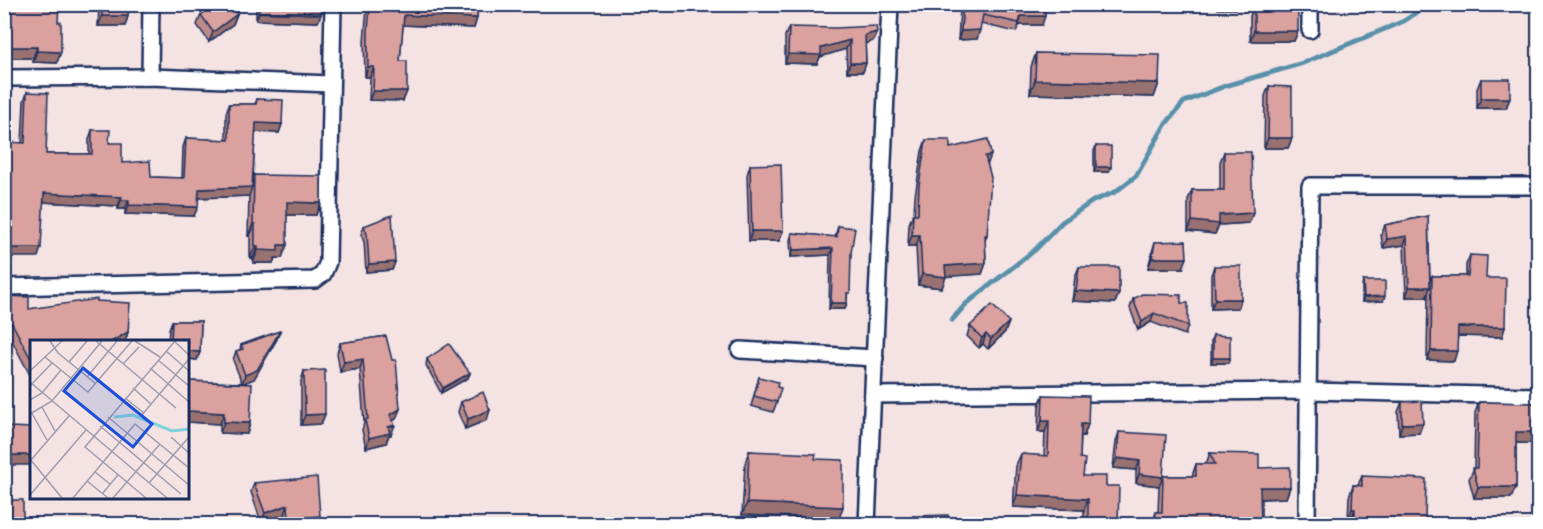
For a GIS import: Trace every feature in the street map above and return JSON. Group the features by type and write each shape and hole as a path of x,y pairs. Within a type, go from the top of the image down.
{"street":[{"path":"150,77 151,4"},
{"path":"4,287 315,280 323,274 328,262 333,4"},
{"path":"867,525 890,4"},
{"path":"1310,4 1310,30"},
{"path":"4,78 150,77 331,84"},
{"path":"1307,525 1310,186 1539,186"},
{"path":"740,350 875,358"},
{"path":"873,395 1309,391 1539,396"}],"building":[{"path":"4,4 59,4 61,52 37,51 37,47 4,47"},
{"path":"102,4 129,4 128,16 102,16"},
{"path":"215,4 230,4 237,14 213,32 201,15"},
{"path":"259,4 320,4 321,14 259,12"},
{"path":"370,4 478,4 477,18 404,15 400,61 407,61 407,91 373,91 374,67 368,67"},
{"path":"963,4 1045,4 1045,16 1021,16 1019,23 983,15 980,30 961,31"},
{"path":"1254,6 1298,6 1298,31 1254,31"},
{"path":"876,26 877,32 865,35 866,63 850,63 850,40 821,48 821,55 788,54 789,27"},
{"path":"1036,53 1160,55 1159,83 1035,80"},
{"path":"1481,79 1510,79 1510,98 1481,98"},
{"path":"1269,86 1292,87 1292,138 1268,138"},
{"path":"27,92 48,93 46,154 92,154 92,130 110,130 109,143 122,143 122,163 150,161 151,177 184,178 186,138 229,140 229,104 256,104 257,99 283,100 282,124 256,123 252,187 199,189 198,207 129,205 129,200 121,200 122,197 44,193 41,248 4,248 4,142 25,143"},
{"path":"988,139 991,155 985,156 991,177 987,235 985,235 986,263 945,266 946,277 922,274 920,235 912,235 913,214 918,214 919,185 926,140 950,140 950,148"},
{"path":"1096,146 1111,146 1111,167 1096,167"},
{"path":"1224,152 1251,152 1253,213 1219,215 1219,224 1192,221 1192,190 1224,190"},
{"path":"781,164 783,231 752,231 750,165"},
{"path":"254,175 321,176 321,203 287,202 287,245 278,245 278,251 258,250 258,246 255,246"},
{"path":"392,215 395,262 369,264 367,234 364,226"},
{"path":"1428,216 1430,287 1409,287 1407,236 1387,239 1385,225"},
{"path":"838,226 855,228 851,253 850,293 847,293 847,303 831,303 833,248 793,250 792,233 837,237"},
{"path":"1186,241 1187,258 1152,258 1155,242"},
{"path":"1470,255 1487,256 1486,278 1506,278 1505,327 1458,327 1457,351 1431,351 1432,276 1468,276"},
{"path":"1214,266 1241,266 1241,299 1215,299"},
{"path":"1079,267 1119,267 1119,293 1076,291"},
{"path":"1363,281 1385,281 1385,296 1364,297"},
{"path":"1142,294 1181,295 1181,303 1188,303 1188,326 1154,313 1142,322 1133,299"},
{"path":"4,296 29,297 29,309 97,299 97,301 130,303 128,332 114,340 30,340 30,357 12,323 4,323"},
{"path":"992,305 1009,322 991,339 986,334 982,338 970,326"},
{"path":"172,321 201,321 200,352 189,351 189,340 171,340"},
{"path":"280,331 257,370 245,375 236,351 243,349 241,345"},
{"path":"1213,335 1230,336 1230,358 1213,358"},
{"path":"386,336 392,360 396,360 400,409 390,415 395,425 388,427 390,433 369,438 365,420 368,419 363,359 344,362 340,343"},
{"path":"449,344 470,373 443,388 427,359"},
{"path":"4,364 10,364 9,427 30,428 30,455 4,455"},
{"path":"325,370 325,414 305,415 304,371"},
{"path":"759,377 778,382 777,387 781,388 777,402 754,396"},
{"path":"189,381 252,384 250,423 224,422 224,413 189,411"},
{"path":"483,392 490,410 468,419 461,402"},
{"path":"1043,395 1089,396 1088,424 1081,424 1080,458 1085,459 1083,476 1106,476 1106,486 1119,486 1118,524 1155,524 1156,512 1162,512 1163,476 1196,476 1196,464 1215,464 1210,453 1259,454 1259,468 1290,467 1290,487 1260,487 1261,525 1088,525 1088,499 1017,495 1021,454 1048,456 1049,421 1042,421"},
{"path":"1422,401 1423,423 1402,424 1402,402"},
{"path":"1479,402 1539,403 1539,432 1516,432 1516,487 1478,487 1473,468 1477,468"},
{"path":"1119,432 1166,435 1163,477 1139,474 1140,461 1117,458"},
{"path":"749,451 816,454 815,459 843,460 843,507 747,503"},
{"path":"1362,476 1426,479 1425,522 1433,523 1433,525 1355,525 1355,509 1352,509 1353,485 1362,486"},
{"path":"317,477 320,516 289,519 288,505 265,513 254,483"},
{"path":"4,500 23,500 23,517 4,517"},
{"path":"948,515 948,525 913,525 913,516"}],"waterway":[{"path":"952,320 966,304 1036,249 1062,222 1093,201 1115,192 1136,176 1165,125 1184,102 1225,86 1303,63 1404,21 1429,4"}]}
